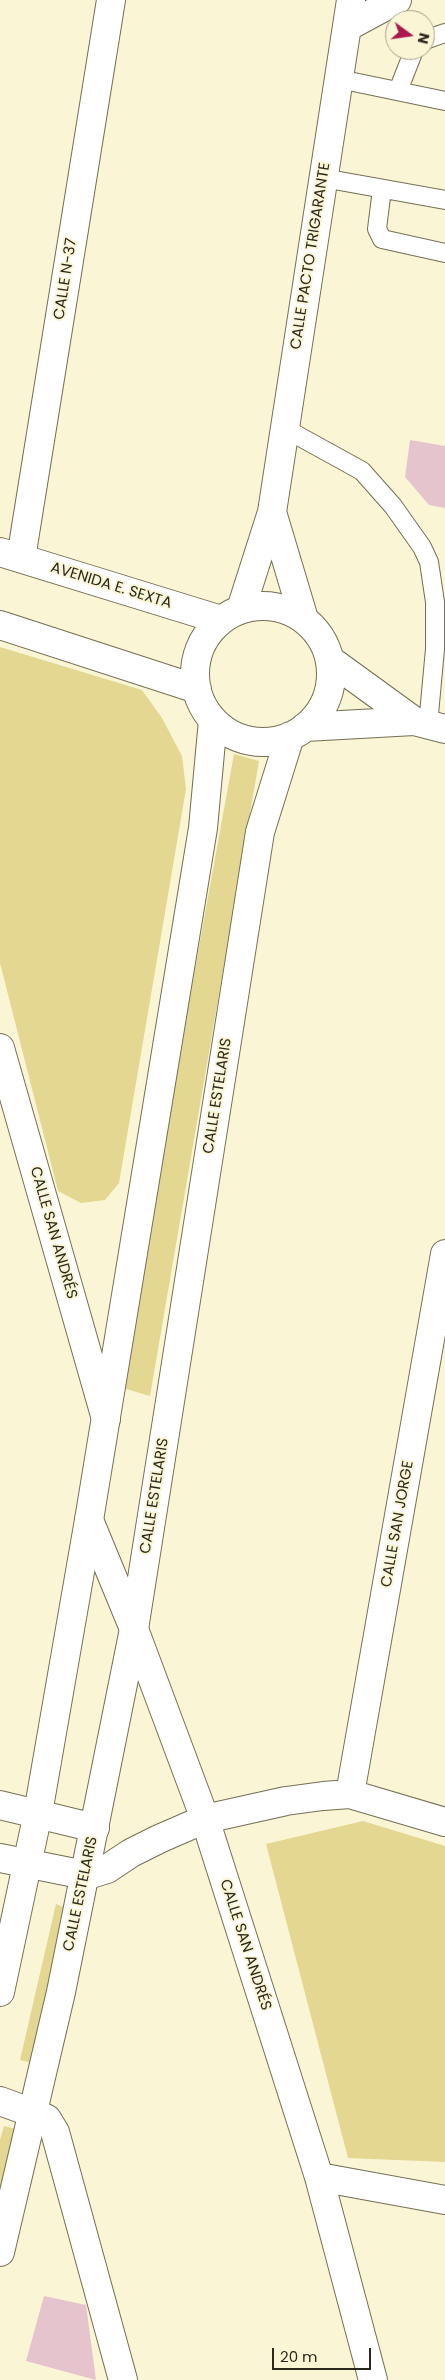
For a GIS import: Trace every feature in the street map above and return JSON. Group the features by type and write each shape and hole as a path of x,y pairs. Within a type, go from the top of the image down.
{"street":[{"name":"CALLE N-37","path":"10,555 111,0"},
{"name":"CALLE PACTO TRIGARANTE","path":"231,614 272,512 322,178 351,0"},
{"path":"347,27 397,0"},
{"name":"CALLE PACTO TRIGARANTE","path":"272,512 304,619"},
{"name":"AVENIDA E. SEXTA","path":"10,555 231,614"},
{"path":"297,732 324,704 331,676 330,660 324,645 316,631 304,619 284,609 263,605 231,614 205,639 196,663 197,689 203,705 213,720 234,735 260,742 275,741 297,732 429,725"},
{"path":"0,626 197,689"},
{"path":"330,660 429,725"},
{"path":"0,1992 38,1813 106,1419 202,828 213,720"},
{"name":"CALLE ESTELARIS","path":"0,2252 34,2112 95,1828 134,1630 260,832 297,732"},
{"name":"CALLE SAN ANDRÉS","path":"0,1048 106,1419"},
{"name":"CALLE SAN JORGE","path":"350,1794 445,1254"},
{"name":"CALLE SAN ANDRÉS","path":"89,1520 134,1630 205,1819 319,2177 373,2380"},
{"path":"0,1858 85,1875 107,1869 144,1846 205,1819 286,1801 350,1794 445,1822"},
{"path":"0,1805 95,1828"},
{"path":"0,2101 34,2112 47,2119 55,2132 123,2380"},
{"path":"319,2177 445,2200"}],"lane":[{"path":"398,91 410,60"},
{"path":"339,79 445,101"},
{"path":"322,178 445,200"},
{"path":"382,189 377,229 382,239 445,254"},
{"path":"284,428 362,471 393,506 426,554 433,578 435,602 435,649 429,725"}],"shaded area":[{"path":"0,647 142,690 162,718 182,756 186,789 119,1183 105,1200 81,1203 58,1191 0,963"},
{"path":"234,754 259,761 150,1396 119,1387"},
{"path":"363,1821 445,1846 445,2162 348,2158 266,1844"},
{"path":"56,1904 71,1910 36,2064 20,2060"},
{"path":"4,2126 23,2131 0,2221 0,2140"}],"building":[{"path":"410,440 445,446 445,508 429,505 405,477"},
{"path":"44,2296 86,2305 96,2380 26,2361"}]}
